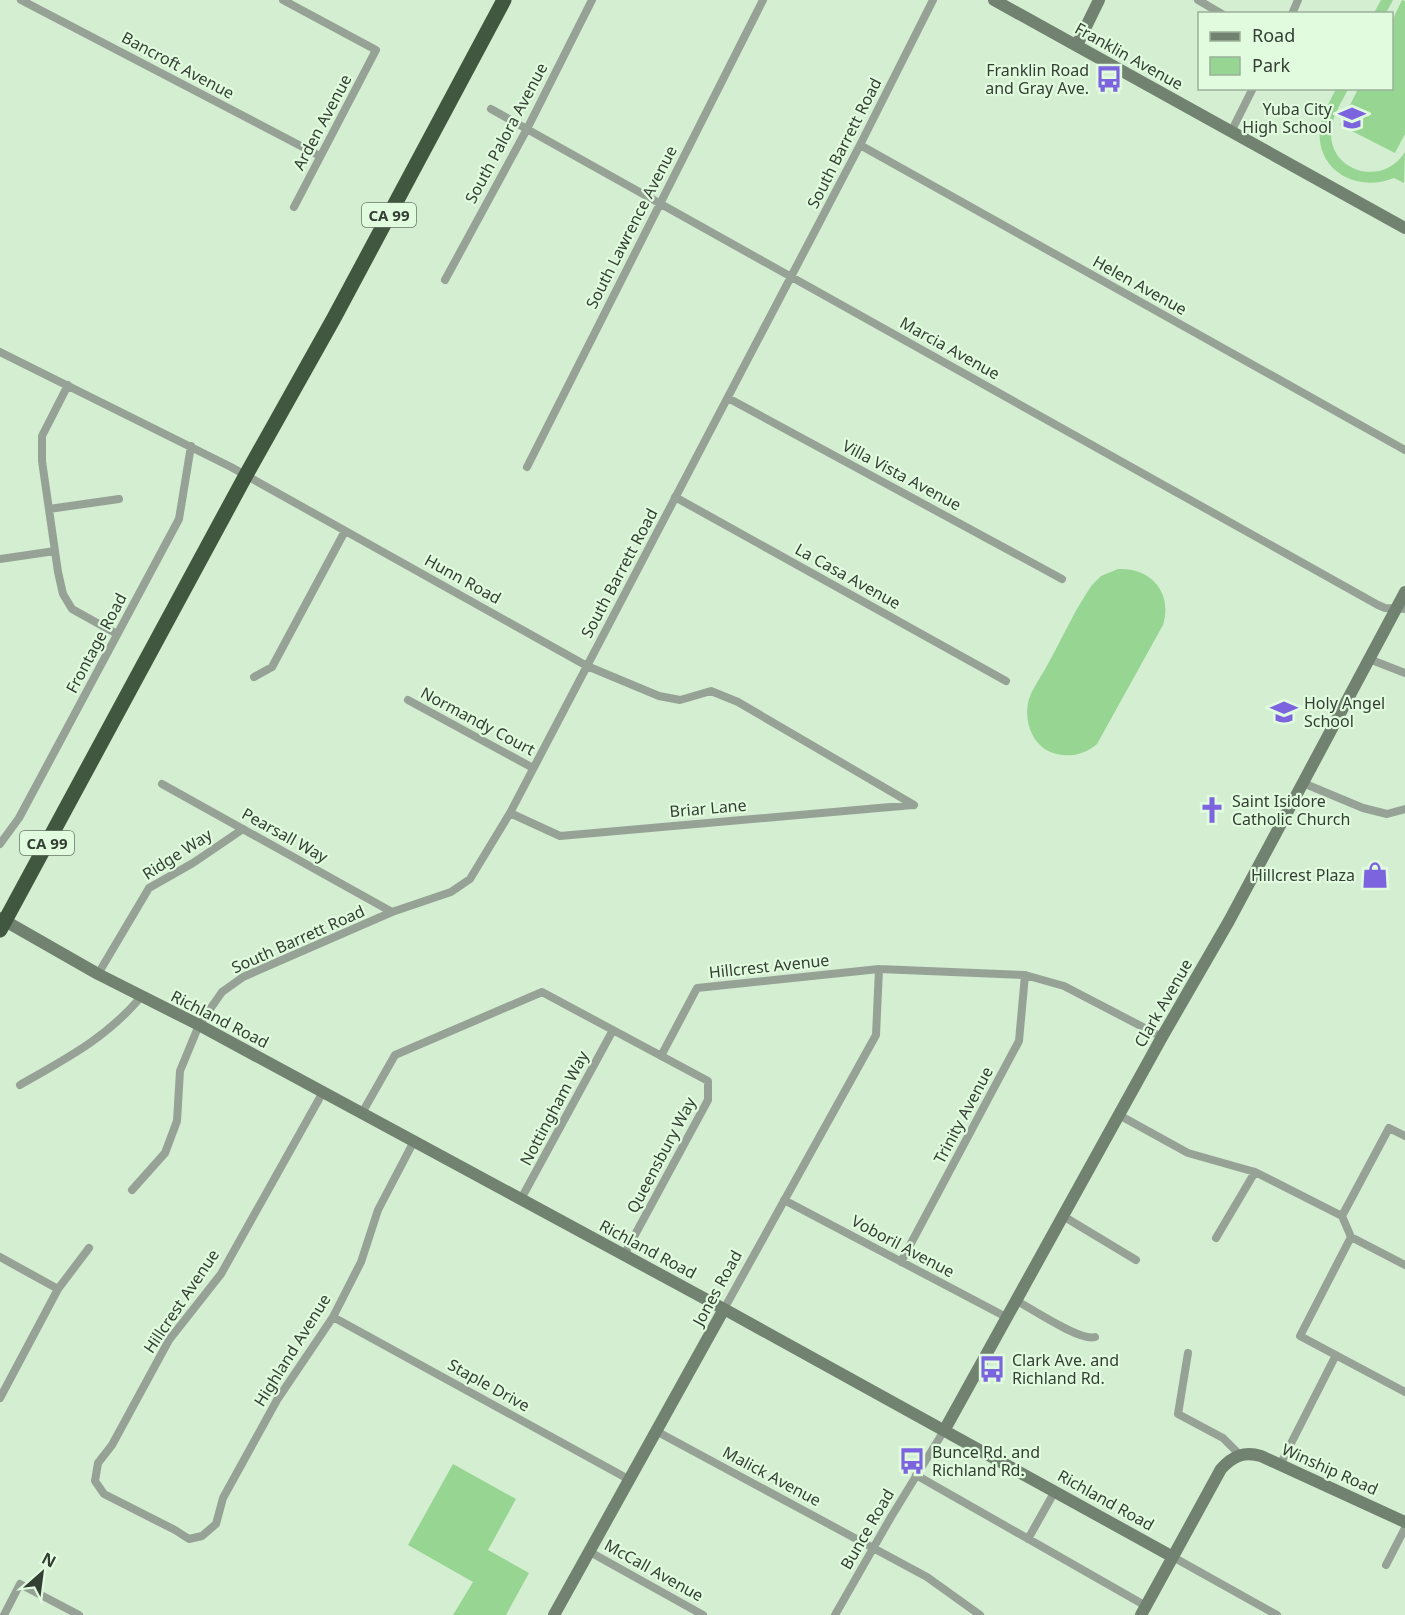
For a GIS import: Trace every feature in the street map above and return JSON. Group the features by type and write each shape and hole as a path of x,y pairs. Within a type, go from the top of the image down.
{"highway":[{"name":"CA 99","path":"2,923 334,318 504,0"}],"street":[{"name":"Bancroft Avenue","path":"21,0 320,156"},
{"name":"Arden Avenue","path":"283,0 376,50 294,207"},
{"name":"South Palora Avenue","path":"445,280 527,129 592,0"},
{"name":"South Lawrence Avenue","path":"527,467 763,0"},
{"name":"South Barrett Road","path":"132,1190 165,1153 177,1121 180,1071 199,1025 222,992 243,977 392,912 451,892 470,879 510,813 792,276 933,0"},
{"name":"Franklin Avenue","path":"994,0 1405,228"},
{"path":"1077,45 1099,0"},
{"path":"1198,0 1219,12"},
{"path":"1231,132 1253,90"},
{"name":"Marcia Avenue","path":"491,109 1378,605 1401,609"},
{"name":"Helen Avenue","path":"860,145 1405,450"},
{"name":"Hunn Road","path":"0,351 246,475 587,666 669,698 680,700 711,690 738,702 914,805"},
{"path":"68,385 42,436 42,461 63,594 72,609 117,634"},
{"name":"Villa Vista Avenue","path":"728,398 1062,579"},
{"name":"Frontage Road","path":"0,844 19,818 179,519 191,446"},
{"name":"La Casa Avenue","path":"675,497 1006,681"},
{"path":"49,509 119,499"},
{"path":"254,677 272,667 345,531"},
{"path":"0,559 55,551"},
{"name":"Clark Avenue","path":"945,1430 1162,1037 1229,921 1369,659 1401,609 1405,592"},
{"path":"1369,659 1405,673"},
{"name":"Normandy Court","path":"408,700 533,768"},
{"path":"1303,783 1356,805 1387,814 1405,809"},
{"name":"Pearsall Way","path":"162,784 392,912"},
{"name":"Briar Lane","path":"510,813 560,836 914,805"},
{"name":"Ridge Way","path":"98,974 149,888 193,863 243,829"},
{"name":"Richland Road","path":"2,923 141,997 199,1025 724,1309 1277,1615"},
{"name":"Hillcrest Avenue","path":"661,1056 697,988 879,969 1025,975 1064,986 1162,1037"},
{"name":"Jones Road","path":"554,1615 876,1035 879,969"},
{"name":"Trinity Avenue","path":"901,1262 1019,1041 1025,975"},
{"path":"362,1113 395,1054 542,992 661,1056"},
{"path":"20,1085 91,1044 123,1018 141,997"},
{"name":"Nottingham Way","path":"521,1199 613,1030"},
{"name":"Queensbury Way","path":"624,1255 708,1100 708,1081 661,1056"},
{"name":"Hillcrest Avenue","path":"202,1536 189,1539 104,1494 95,1480 98,1463 112,1445 169,1340 220,1274 323,1092"},
{"path":"1119,1115 1188,1153 1255,1172 1342,1216 1351,1237 1405,1265"},
{"path":"1342,1216 1389,1128 1405,1136"},
{"name":"Highland Avenue","path":"202,1536 216,1524 223,1498 277,1400 333,1317 360,1262 378,1210 414,1141"},
{"path":"1216,1238 1255,1172"},
{"name":"Voboril Avenue","path":"784,1200 1008,1318"},
{"path":"1063,1216 1136,1260"},
{"path":"1351,1237 1300,1336 1405,1392"},
{"path":"0,1398 58,1289 89,1248"},
{"path":"0,1257 58,1289"},
{"path":"1017,1301 1078,1335 1091,1339 1095,1337"},
{"name":"Staple Drive","path":"333,1317 630,1480"},
{"path":"916,1475 1028,1539 1144,1611 1221,1469 1227,1462 1240,1455 1222,1438 1178,1414 1188,1353"},
{"path":"1280,1465 1336,1355"},
{"name":"Bunce Road","path":"835,1615 916,1475 945,1430"},
{"name":"Malick Avenue","path":"656,1431 941,1585 980,1615"},
{"name":"Winship Road","path":"1240,1455 1252,1453 1405,1522"},
{"path":"1028,1539 1055,1491"},
{"path":"1386,1565 1405,1528"},
{"name":"McCall Avenue","path":"590,1552 703,1615"},
{"path":"4,1615 20,1584 79,1615"}],"green space":[{"path":"1381,0 1393,0 1387,12 1375,12"},
{"path":"1402,0 1405,1 1405,134 1395,153 1340,125 1358,90 1393,90 1393,19"},
{"path":"1336,90 1348,90 1335,115 1331,131 1333,145 1339,157 1348,165 1359,170 1372,172 1396,163 1405,152 1404,183 1394,178 1367,183 1353,180 1332,167 1324,156 1320,143 1320,128 1324,113"},
{"path":"1118,569 1140,572 1157,584 1165,602 1163,625 1097,744 1087,751 1076,754 1053,753 1040,745 1031,731 1027,715 1029,699 1092,585 1101,576"},
{"path":"453,1464 516,1499 488,1550 529,1573 506,1615 453,1615 473,1582 408,1545"}],"place":[{"name":"Franklin Road and Gray Ave.","path":"1109,79"},
{"name":"Yuba City High School","path":"1352,118"},
{"name":"Holy Angel School","path":"1284,712"},
{"name":"Saint Isidore Catholic Church","path":"1212,810"},
{"name":"Hillcrest Plaza","path":"1375,875"},
{"name":"Clark Ave. and Richland Rd.","path":"992,1369"},
{"name":"Bunce Rd. and Richland Rd.","path":"912,1461"}]}
